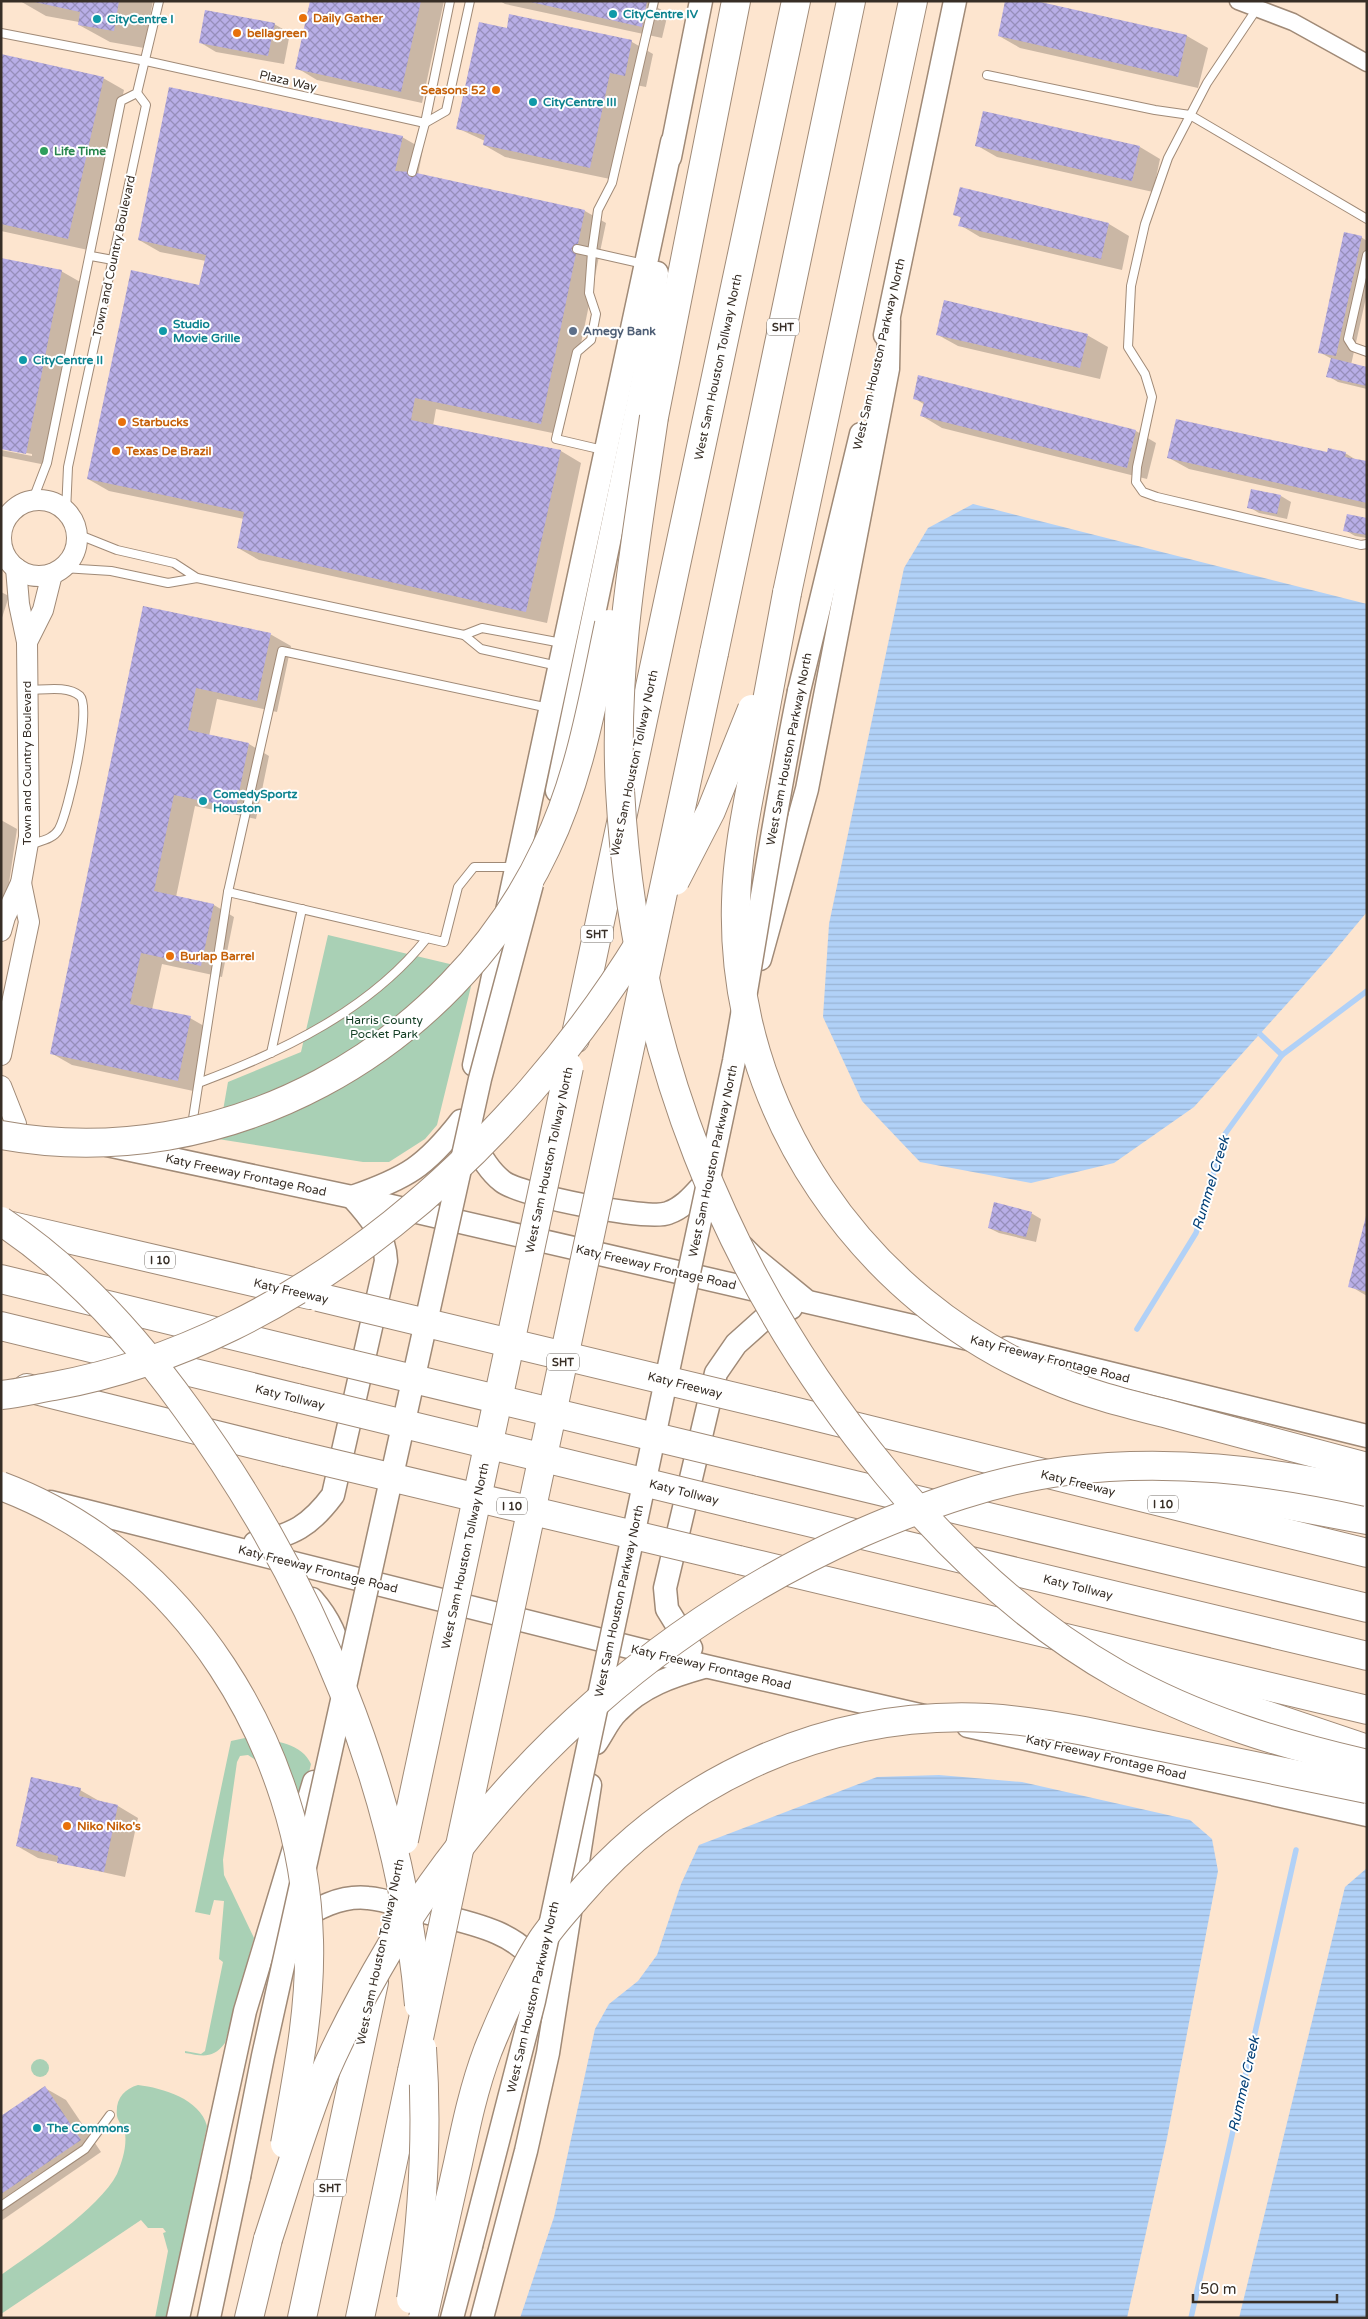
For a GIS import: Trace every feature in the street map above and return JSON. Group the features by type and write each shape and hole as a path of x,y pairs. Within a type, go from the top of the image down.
{"highway":[{"name":"West Sam Houston Tollway North","path":"302,2318 796,1"},
{"name":"SHT","path":"360,2318 851,1"},
{"path":"912,1 787,593 742,831 736,904 737,938 744,995 761,1066 774,1104 790,1139 826,1197 848,1228 898,1281 960,1331 1026,1367 1059,1382 1117,1401 1367,1467"},
{"path":"6,1126 62,1141 128,1141 178,1135 238,1120 302,1093 366,1058 419,1017 448,989 495,934 516,903 546,849 570,790 591,706 654,417 734,12"},
{"path":"654,417 622,647 618,740 624,845 640,955 663,1054 675,1094 734,1242 790,1340 818,1383 873,1457 944,1537 1017,1605 1064,1642 1117,1674 1163,1698 1261,1736 1367,1764"},
{"path":"1,1396 113,1373 155,1359 194,1344 276,1304 316,1278 390,1224 431,1190 502,1121 533,1088 597,1007 642,939 697,840 742,738 766,667 787,593"},
{"path":"1,1222 24,1236 66,1272 110,1315 148,1357 213,1445 249,1499 290,1574 322,1640 360,1735 379,1795 402,1892 418,1990 425,2088 423,2196 408,2318"},
{"name":"Katy Freeway","path":"1,1222 773,1406 959,1454 1367,1553"},
{"path":"1,1279 1367,1608"},
{"name":"Katy Tollway","path":"1,1326 1367,1656"},
{"name":"I 10","path":"1,1382 285,1452 1367,1710"},
{"path":"1,1396 157,1420"},
{"path":"959,1454 1234,1495 1367,1520"},
{"path":"268,2239 320,2084 338,2044 389,1949 442,1869 501,1796 584,1712 669,1642 715,1611 804,1560 896,1518 985,1488 1024,1479 1097,1468 1203,1466 1273,1473 1367,1492"},
{"path":"1,1488 60,1514 92,1534 146,1578 172,1604 193,1628 239,1693 270,1755 294,1822 307,1900 309,1976 298,2070 268,2239 249,2318"},
{"path":"972,1616 1367,1749"},
{"path":"424,2318 475,2090 500,2021 522,1976 542,1940 594,1877 648,1828 711,1784 745,1766 783,1750 833,1734 884,1724 970,1718 1012,1720 1067,1728 1367,1789"}],"main road":[{"path":"178,2318 234,2056 262,1949 279,1905 316,1775 362,1580 551,708 701,1"},
{"name":"West Sam Houston Parkway North","path":"452,2318 534,2000 734,1061 758,928 777,798 799,690 889,321 955,1"},
{"path":"209,2318 263,2056 478,1088 557,791 644,374 672,142"},
{"path":"482,2318 526,2151 548,2053 596,1743 605,1641 680,1272 744,1022 807,789 888,369 889,321"},
{"path":"462,1121 485,1163 503,1182 522,1191 641,1216 666,1214 683,1206 703,1185"},
{"path":"219,1544 248,1544 273,1540 301,1528 318,1515 333,1495 386,1260 382,1238 368,1214 352,1197 391,1183 417,1168 438,1151 462,1121"},
{"name":"Katy Freeway Frontage Road","path":"6,1126 186,1159 441,1217 1013,1349 1367,1436"},
{"path":"703,1185 724,1226 754,1258 809,1302"},
{"path":"596,1743 617,1712 639,1693 667,1677 705,1666 681,1635 667,1609 665,1588 716,1373 736,1344 764,1318 809,1302"},
{"name":"Katy Freeway Frontage Road","path":"1,1488 705,1666 1367,1816"},
{"path":"219,1544 265,1564 306,1594 327,1620 337,1641 342,1664"},
{"path":"262,1949 293,1922 324,1905 368,1898 472,1924 502,1934 523,1947 538,1967 546,1987 548,2053"}],"street":[{"path":"1238,1 1258,7 1293,22 1367,63"},
{"path":"16,505 47,501 66,512"},
{"name":"Town and Country Boulevard","path":"1,931 5,917 21,883 28,845 27,642 19,604 16,568 7,559 2,547 1,536 8,516 16,505"},
{"name":"Town and Country Boulevard","path":"27,642 58,571 74,553 77,534 74,522 66,512"},
{"path":"16,568 27,574 40,576 58,571"},
{"name":"Town and Country Boulevard","path":"1,1055 29,922 21,883"},
{"path":"1,1086 6,1126"}],"lane":[{"path":"137,93 159,1"},
{"path":"412,172 425,124 450,1"},
{"path":"425,124 446,112 470,1"},
{"path":"606,451 556,439 577,352 591,340 596,314 589,293 598,210 612,182 654,1"},
{"path":"1258,7 1206,83 1168,158 1145,224 1131,286 1128,347 1145,374 1152,397 1137,467 1136,482 1142,492 1158,497 1365,545"},
{"name":"Plaza Way","path":"1,33 146,61 425,124"},
{"path":"987,75 1155,110 1190,115 1367,219"},
{"name":"Town and Country Boulevard","path":"16,505 47,462 121,101 137,93 146,105 68,467 66,512"},
{"path":"577,249 646,264"},
{"path":"90,256 113,260"},
{"path":"1367,256 1348,339 1353,347 1367,352"},
{"path":"77,534 117,550 174,563 196,578"},
{"path":"58,571 110,571 168,583 196,578 464,635 481,649 559,666"},
{"path":"464,635 482,628 564,644"},
{"path":"190,1138 228,892 282,651 551,708"},
{"path":"28,690 59,689 73,692 82,697 85,708 82,734 69,796 59,829 52,837 28,845"},
{"path":"228,892 444,942 458,887 474,867 516,867"},
{"path":"271,1053 302,909"},
{"path":"200,1082 244,1066 306,1035 374,992 410,960 427,938"},
{"path":"1,2206 85,2149 110,2115"}],"green space":[{"name":"Harris County Pocket Park","path":"328,935 475,970 437,1125 425,1139 389,1162 363,1162 218,1139 228,1082 301,1052"},
{"path":"245,1738 263,1739 292,1746 300,1750 311,1764 296,1827 265,1766 248,1755 240,1756 237,1762 223,1860 224,1875 254,1938 225,2043 212,2054 202,2055 185,2053 185,2051 201,2054 205,2051 223,1962 219,1959 224,1901 214,1900 210,1915 195,1912 231,1741"},
{"path":"40,2059 46,2062 49,2068 46,2074 40,2077 34,2074 31,2068 34,2062"},
{"path":"138,2085 179,2096 197,2109 207,2126 167,2318 155,2318 168,2251 163,2233 166,2232 163,2228 148,2228 141,2220 1,2314 1,2275 81,2215 96,2201 117,2174 124,2154 125,2138 117,2116 117,2105 125,2092"}],"water":[{"path":"973,504 1367,604 1367,912 1331,955 1194,1107 1114,1163 1031,1183 920,1162 862,1101 823,1017 829,924 904,568 928,528"},
{"path":"939,1775 1022,1782 1190,1820 1212,1839 1218,1871 1167,2138 1127,2318 520,2318 554,2217 595,2029 609,2004 638,1981 657,1955 681,1884 699,1845 877,1777"},
{"path":"1367,1868 1367,2318 1239,2318 1345,1887"}],"building":[{"name":"CityCentre I","path":"30,1 119,1 114,31 78,25 80,12"},
{"path":"310,1 421,1 401,92 295,69"},
{"name":"CityCentre IV","path":"526,1 647,1 642,27"},
{"path":"1005,1 1036,1 1187,35 1178,77 998,36"},
{"name":"bellagreen","path":"205,10 275,23 268,56 199,43"},
{"name":"CityCentre III","path":"509,14 632,40 625,76 610,73 590,168 483,145 485,135 456,129 479,22 507,28"},
{"name":"Life Time","path":"1,54 104,77 68,239 1,224"},
{"path":"169,87 403,136 395,171 412,172 585,210 541,424 415,398 411,420 561,450 526,612 237,548 244,512 87,479 131,270 199,285 206,255 138,240"},
{"path":"983,111 1140,146 1132,181 975,146"},
{"path":"960,187 1109,223 1101,259 958,226 961,217 953,215"},
{"path":"1344,232 1362,236 1336,356 1318,353"},
{"name":"CityCentre II","path":"1,258 62,270 26,454 1,449"},
{"path":"944,300 1088,334 1080,368 936,335"},
{"path":"1331,358 1367,367 1367,386 1326,377"},
{"path":"918,375 1136,430 1127,468 920,416 924,402 913,399"},
{"path":"1176,419 1327,452 1328,448 1346,452 1345,457 1367,461 1367,503 1167,458"},
{"path":"1251,489 1281,495 1277,514 1247,508"},
{"path":"1347,514 1367,518 1367,535 1343,531"},
{"path":"143,606 271,633 257,701 196,688 188,730 249,743 236,808 174,795 154,891 214,904 201,966 141,953 130,1004 191,1016 178,1081 50,1054"},
{"path":"994,1202 1032,1212 1026,1237 988,1228"},
{"path":"1367,1216 1367,1292 1348,1287"},
{"name":"Niko Niko's","path":"31,1777 81,1788 79,1796 118,1805 104,1872 57,1863 58,1856 16,1846"},
{"name":"The Commons","path":"45,2086 81,2140 1,2194 1,2116"}],"waterway":[{"name":"Rummel Creek","path":"1137,1329 1196,1233 1225,1134 1282,1055 1367,991"},
{"path":"1260,1034 1282,1055"},
{"name":"Rummel Creek","path":"1191,2318 1296,1850"}],"place":[{"name":"CityCentre IV","path":"613,14"},
{"name":"Daily Gather","path":"303,18"},
{"name":"CityCentre I","path":"97,19"},
{"name":"bellagreen","path":"237,33"},
{"name":"Seasons 52","path":"496,90"},
{"name":"CityCentre III","path":"533,102"},
{"name":"Life Time","path":"44,151"},
{"name":"Studio Movie Grille","path":"163,331"},
{"name":"Amegy Bank","path":"573,331"},
{"name":"CityCentre II","path":"23,360"},
{"name":"Starbucks","path":"122,422"},
{"name":"Texas De Brazil","path":"116,451"},
{"name":"ComedySportz Houston","path":"203,801"},
{"name":"Burlap Barrel","path":"170,956"},
{"name":"Niko Niko's","path":"67,1826"},
{"name":"The Commons","path":"37,2128"}]}
